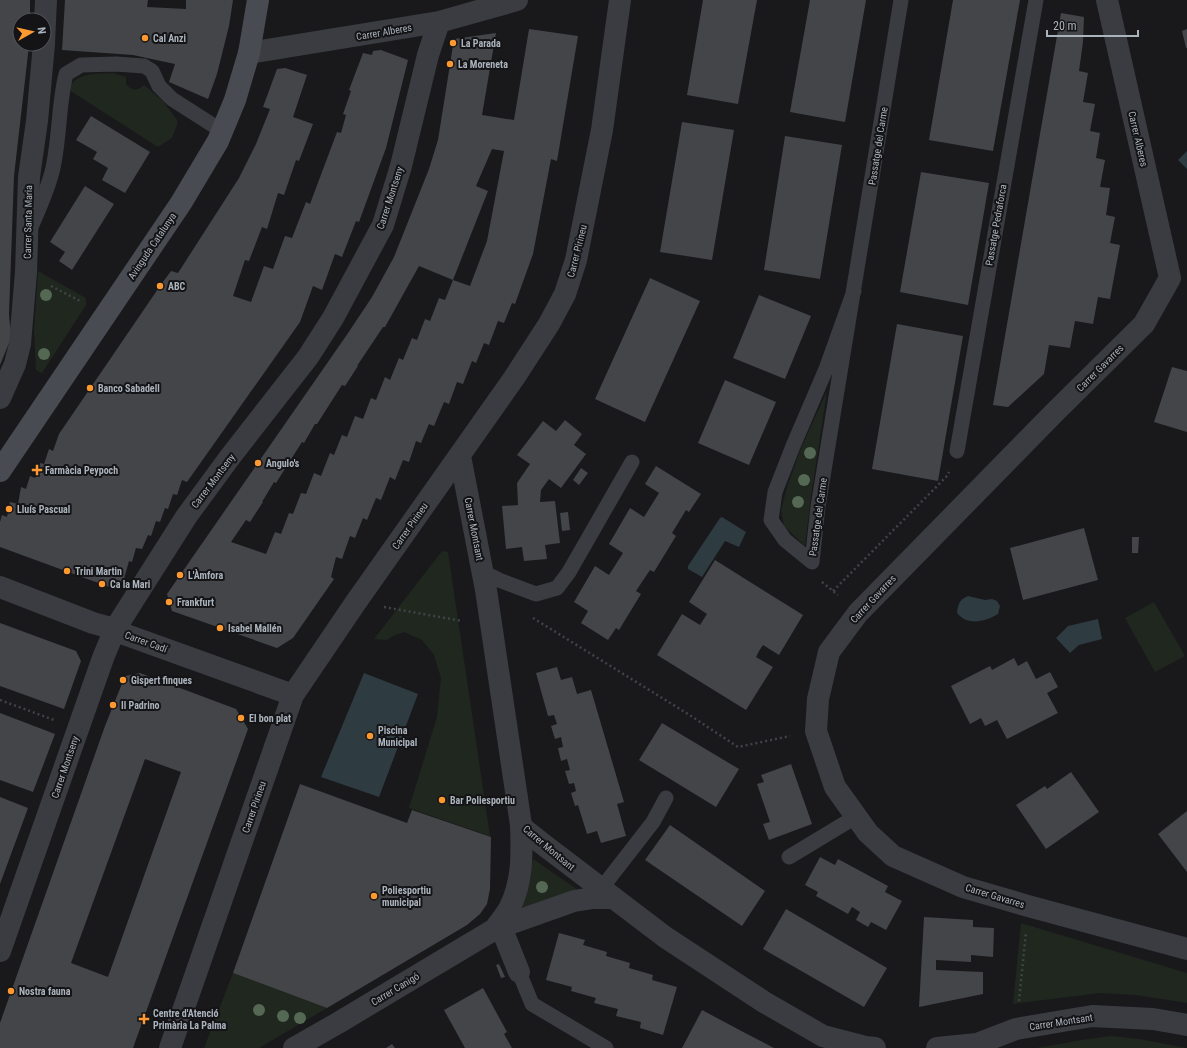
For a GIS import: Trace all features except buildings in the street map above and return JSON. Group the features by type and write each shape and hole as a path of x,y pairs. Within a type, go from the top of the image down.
{"main road":[{"name":"Avinguda Catalunya","path":"0,471 106,316 199,175 222,131 235,100 249,53 258,0"}],"street":[{"name":"Carrer Santa Maria","path":"45,12 46,0"},
{"name":"Carrer Alberes","path":"249,53 439,22 470,7 516,0"},
{"name":"Carrer Pirineu","path":"170,1048 293,695 356,602 460,456 545,330 565,294 576,260 602,130 620,0"},
{"name":"Carrer Alberes","path":"1107,0 1178,276"},
{"name":"Carrer Montseny","path":"0,951 103,658 115,629 186,518 230,457 308,357 333,318 383,225 401,166 428,55 439,22"},
{"name":"Carrer Santa Maria","path":"0,398 15,364 20,344 26,272 29,177 37,121 43,52"},
{"name":"Carrer Gavarres","path":"1178,276 1144,324 1054,413 858,613 830,652 818,699 816,731 835,787 868,833 893,856 962,887 1187,949"},
{"name":"Carrer Montsant","path":"460,456 483,572 521,825 544,845 665,937 770,1006 824,1036 865,1047 875,1048"},
{"name":"Carrer Cadí","path":"0,587 93,623 115,629 293,695"},
{"name":"Carrer Canigó","path":"498,928 517,891 522,860 521,825"},
{"name":"Carrer Canigó","path":"294,1048 498,928 574,901 593,898 607,893"},
{"path":"498,928 519,972"},
{"name":"Carrer Montsant","path":"937,1048 977,1044 1016,1029 1092,1016 1153,1019 1187,1025"}],"lane":[{"name":"Passatge del Carme","path":"812,562 818,507 901,0"},
{"name":"Passatge Pedraforca","path":"957,451 1036,0"},
{"path":"27,235 46,191 52,171 62,90 66,74 81,65 116,64 144,66 152,71 159,86 172,98 222,131"},
{"name":"Passatge del Carme","path":"812,562 785,540 771,520 776,492 793,446 826,369 854,291"},
{"path":"483,572 499,580 536,594 557,588 569,572 632,462"},
{"path":"607,893 666,798"},
{"path":"789,857 857,816"},
{"path":"519,972 532,1004 606,1048"}],"path":[{"path":"26,272 106,316"},
{"path":"833,591 948,475 957,451"},
{"path":"812,562 818,578 858,613"},
{"path":"356,602 462,621"},
{"path":"526,615 682,710 738,747 816,731"},
{"path":"0,700 59,722"},
{"path":"1016,1029 1028,906"}],"shaded area":[{"path":"113,73 126,77 126,84 130,88 137,89 144,85 163,101 177,120 177,125 172,138 158,147 69,90 72,84 81,77 93,74"},
{"path":"1187,151 1187,169 1178,160"},
{"path":"38,271 86,298 86,305 42,373 36,370 34,330"},
{"path":"827,391 805,546 784,526 781,510 787,487 801,448"},
{"path":"722,517 746,532 739,547 725,541 702,577 688,569 688,566"},
{"path":"442,551 448,552 490,836 409,808 437,717 441,678 434,655 422,640 404,632 387,640 374,639"},
{"path":"968,596 997,601 1000,606 998,614 982,621 971,621 961,617 957,613 959,605 963,599"},
{"path":"1154,602 1185,656 1155,672 1125,618"},
{"path":"1098,619 1102,639 1079,645 1070,653 1056,638 1068,626"},
{"name":"Piscina Municipal","path":"364,673 418,694 379,797 321,777"},
{"path":"533,859 578,890 518,911 529,880"},
{"path":"1021,923 1187,973 1187,1003 1136,995 1100,993 1013,1004"},
{"path":"233,973 327,1008 259,1048 204,1048"},
{"path":"1111,1036 1139,1039 1187,1048 1036,1048"}],"place":[{"name":"Cal Anzi","path":"145,38"},
{"name":"La Parada","path":"453,43"},
{"name":"La Moreneta","path":"450,64"},
{"name":"ABC","path":"160,286"},
{"name":"Banco Sabadell","path":"90,388"},
{"name":"Angulo's","path":"258,463"},
{"name":"Farmàcia Peypoch","path":"37,470"},
{"name":"Lluís Pascual","path":"9,509"},
{"name":"Trini Martin","path":"67,571"},
{"name":"L'Àmfora","path":"180,575"},
{"name":"Ca la Mari","path":"102,584"},
{"name":"Frankfurt","path":"169,602"},
{"name":"Isabel Mallén","path":"220,628"},
{"name":"Gispert finques","path":"123,680"},
{"name":"Il Padrino","path":"113,705"},
{"name":"El bon plat","path":"241,718"},
{"name":"Piscina Municipal","path":"370,736"},
{"name":"Bar Poliesportiu","path":"442,800"},
{"name":"Poliesportiu municipal","path":"374,896"},
{"name":"Nostra fauna","path":"11,991"},
{"name":"Centre d'Atenció Primària La Palma","path":"144,1019"}]}
